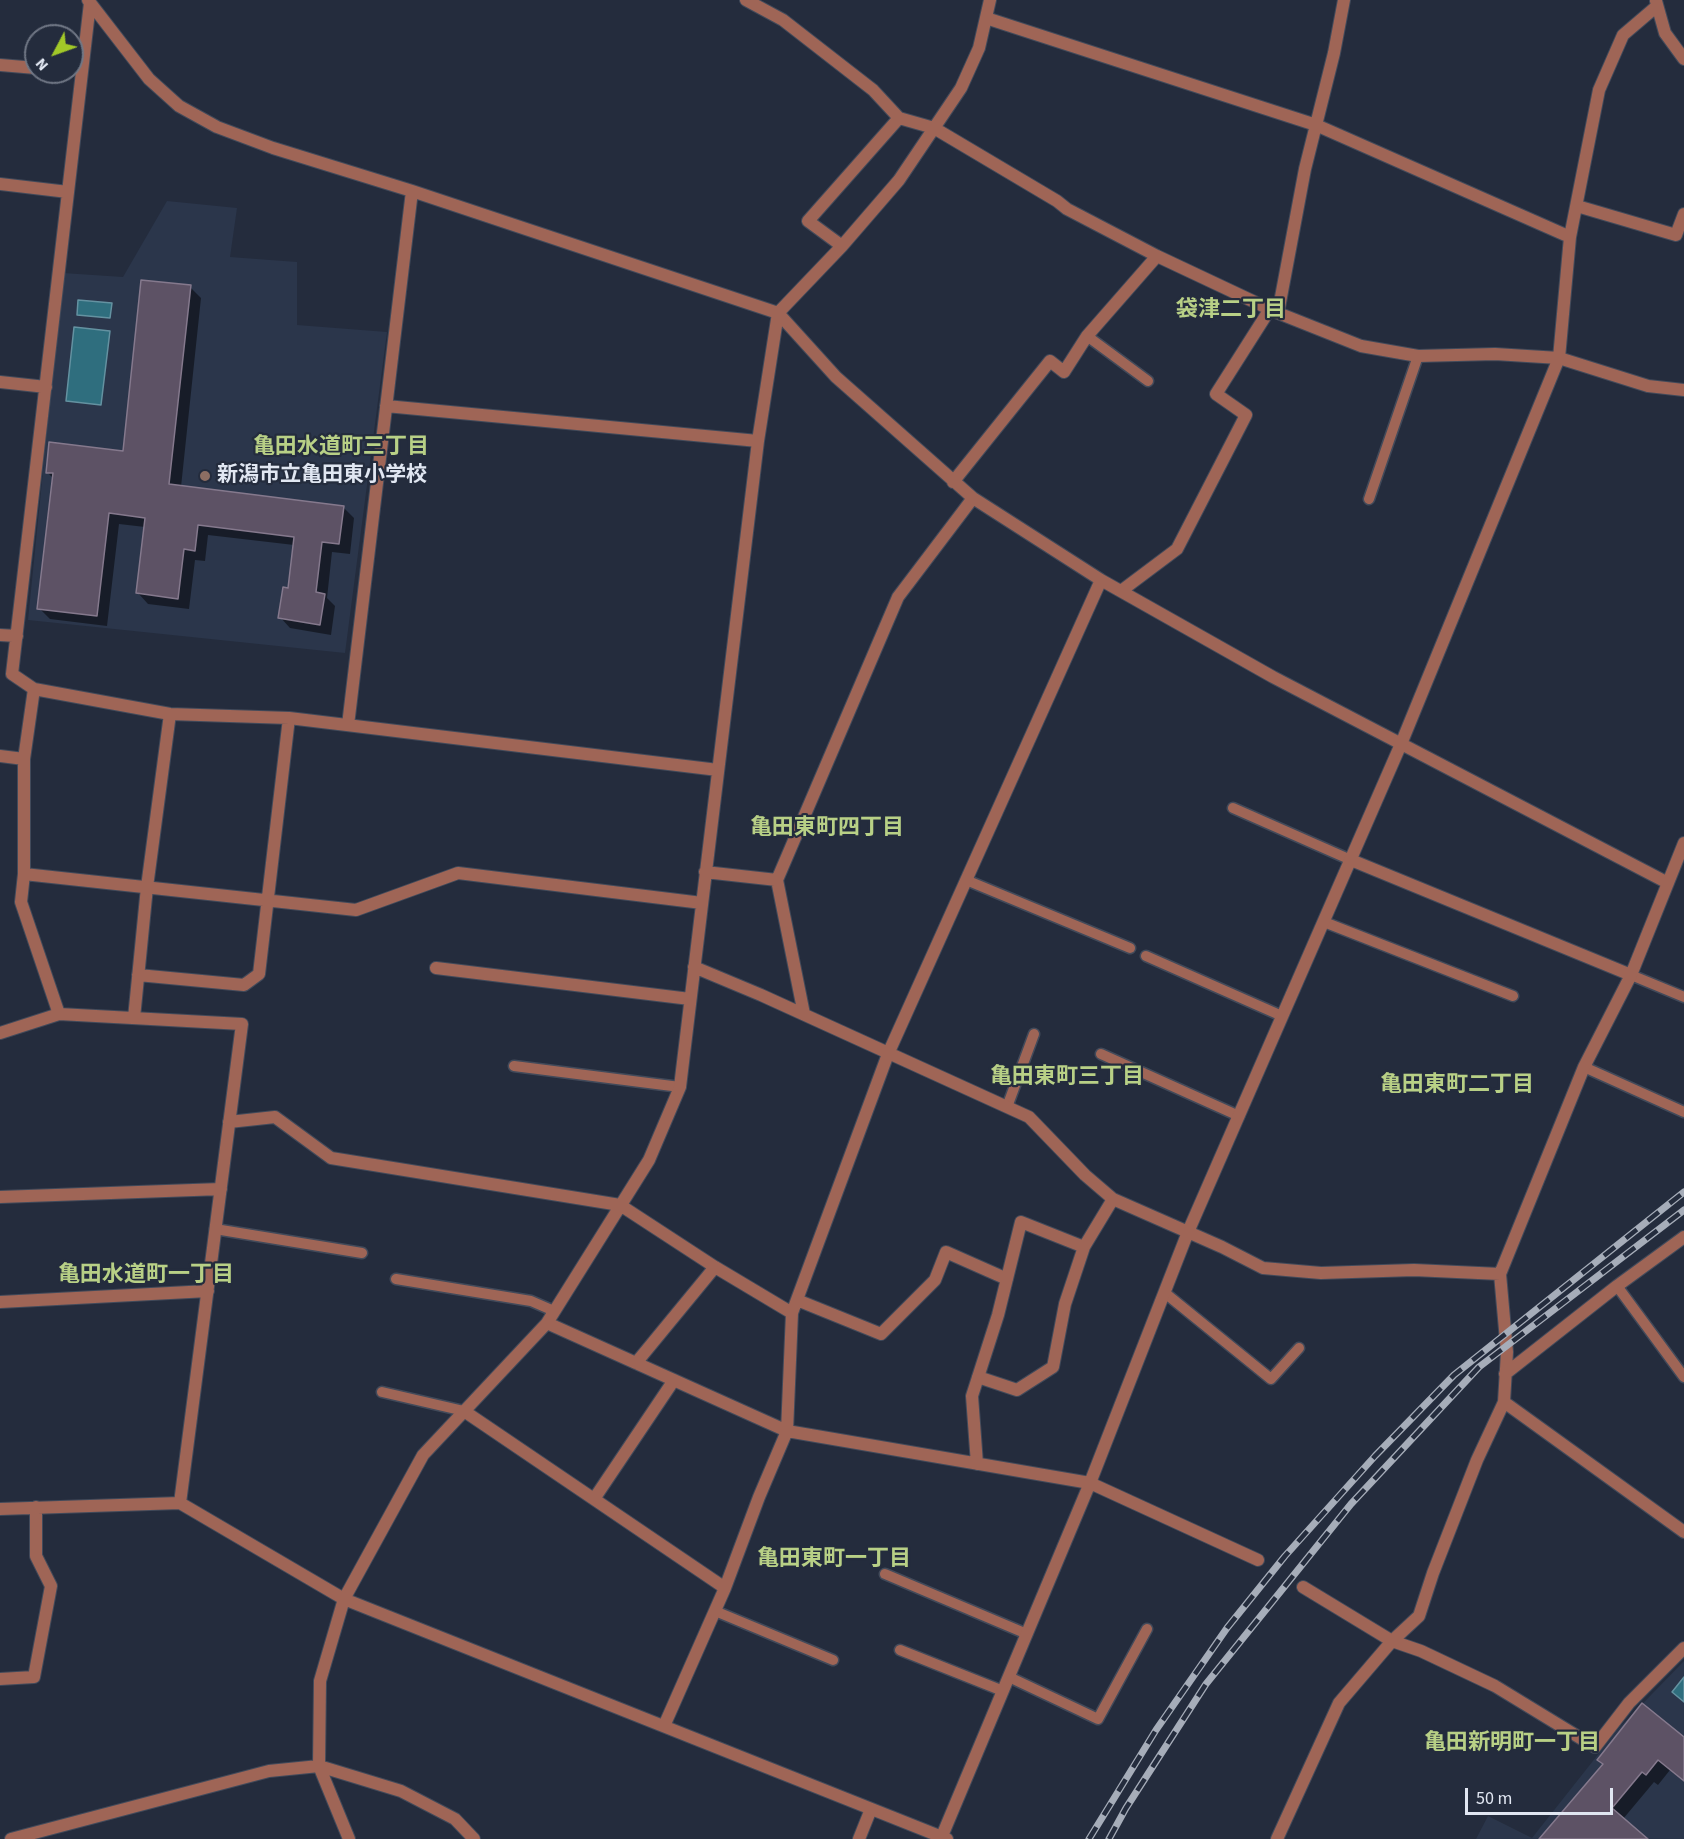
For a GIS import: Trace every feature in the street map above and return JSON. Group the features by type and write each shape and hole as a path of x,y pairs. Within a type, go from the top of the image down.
{"street":[{"path":"746,0 783,20 873,90 899,118 934,128 1067,209 1157,256 1274,311 1361,346 1418,356 1495,354 1559,358 1648,386 1684,390"},
{"path":"349,1839 319,1766 320,1681 344,1599 423,1455 547,1323 649,1160 680,1087 758,441 778,313 842,246 898,180 934,128 961,88 979,48 990,0"},
{"path":"1121,591 1177,549 1246,415 1216,394 1274,311 1334,53 1344,0"},
{"path":"84,29 89,2"},
{"path":"89,2 149,79 178,106 217,127 273,148 412,190 778,313 836,377 953,482 973,498 1101,580 1273,677 1668,883"},
{"path":"0,1509 180,1503 344,1599 945,1838 1026,1634 1090,1483 1188,1232 1401,744 1559,358 1570,237 1599,90 1623,35 1657,3 1665,33 1684,59"},
{"path":"986,18 1316,125 1570,237"},
{"path":"0,65 24,68"},
{"path":"75,84 68,192 12,674 34,689 170,714 288,718 718,770"},
{"path":"842,246 808,221 899,118"},
{"path":"0,184 68,192"},
{"path":"348,725 412,190"},
{"path":"1577,206 1676,235 1684,214"},
{"path":"953,482 1050,361 1064,372 1087,336 1157,256"},
{"path":"0,382 46,387"},
{"path":"386,406 758,441"},
{"path":"804,1014 777,880 898,597 973,498"},
{"path":"664,1726 725,1588 759,1497 787,1431 792,1313 888,1053 1101,580"},
{"path":"0,635 17,636"},
{"path":"34,689 24,759 24,874 21,902 59,1014"},
{"path":"134,1018 147,887 170,714"},
{"path":"138,975 244,985 259,974 288,718"},
{"path":"0,756 24,759"},
{"path":"1277,1839 1339,1703 1392,1641 1419,1616 1473,1470 1504,1402 1507,1352 1500,1274 1584,1067 1630,975 1668,883 1679,873 1684,843"},
{"path":"1351,860 1630,975"},
{"path":"705,872 777,880"},
{"path":"24,874 356,910 458,873 702,903"},
{"path":"694,967 804,1014 1029,1118 1085,1175 1113,1199 1222,1247 1263,1268 1322,1273 1414,1270 1500,1274"},
{"path":"436,968 690,999"},
{"path":"0,1033 59,1014 242,1024 180,1503"},
{"path":"229,1122 275,1118 331,1158 620,1204 715,1267 792,1313"},
{"path":"0,1197 220,1189"},
{"path":"978,1377 1017,1390 1053,1367 1065,1304 1084,1247 1113,1199"},
{"path":"977,1464 972,1396 998,1315 1021,1222 1084,1247"},
{"path":"1505,1374 1617,1286 1683,1239"},
{"path":"796,1300 881,1334 935,1280 946,1252 1007,1279"},
{"path":"636,1363 715,1267"},
{"path":"0,1302 207,1291"},
{"path":"547,1323 787,1431 1090,1483 1258,1560"},
{"path":"594,1499 674,1380"},
{"path":"1504,1402 1684,1532"},
{"path":"464,1411 725,1588"},
{"path":"0,1679 34,1677 51,1586 36,1556 36,1508"},
{"path":"1303,1587 1392,1641 1421,1651 1495,1686 1595,1747 1629,1703 1684,1648"},
{"path":"11,1839 269,1771 319,1766 400,1791 455,1819 474,1839"},
{"path":"859,1839 871,1809"}],"lane":[{"path":"1087,336 1148,381"},
{"path":"1369,499 1418,356"},
{"path":"1233,808 1351,860"},
{"path":"966,880 1131,948"},
{"path":"1324,922 1513,996"},
{"path":"1146,956 1282,1016"},
{"path":"1630,975 1684,997"},
{"path":"1007,1107 1034,1034"},
{"path":"1101,1054 1239,1116"},
{"path":"514,1066 680,1087"},
{"path":"1584,1067 1684,1112"},
{"path":"215,1229 362,1253"},
{"path":"396,1279 531,1301 554,1311"},
{"path":"1617,1286 1684,1377"},
{"path":"1165,1293 1270,1379 1299,1348"},
{"path":"382,1392 464,1411"},
{"path":"885,1574 1026,1634"},
{"path":"715,1611 833,1660"},
{"path":"1009,1677 1098,1719 1147,1629"},
{"path":"900,1650 1003,1691"}],"shaded area":[{"name":"新潟市立亀田東小学校","path":"167,201 237,208 230,257 297,262 297,325 387,332 345,653 28,620 63,273 123,277"},
{"path":"78,300 112,303 110,318 77,315"},
{"path":"74,327 110,331 101,405 66,401"},
{"path":"1684,1661 1684,1839 1476,1839 1488,1816 1532,1838 1619,1728"},
{"path":"1684,1677 1684,1702 1672,1692"}],"building":[{"path":"141,280 191,285 169,484 344,506 339,544 322,542 316,592 325,594 320,625 278,618 283,587 288,588 294,537 198,525 195,551 184,549 178,599 136,593 145,518 109,513 97,616 37,609 53,473 46,473 49,442 123,451"},
{"path":"1642,1703 1684,1737 1684,1781 1658,1760 1646,1775 1642,1772 1612,1808 1648,1839 1539,1839 1603,1764 1597,1760"}],"railway":[{"path":"1089,1839 1156,1730 1227,1628 1285,1556 1375,1456 1454,1375 1684,1192"},
{"path":"1109,1839 1126,1808 1206,1684 1351,1504 1479,1367 1684,1210"}],"place":[{"name":"新潟市立亀田東小学校","path":"205,476"}],"district":[{"name":"袋津二丁目","path":"1231,311"},
{"name":"亀田水道町三丁目","path":"341,448"},
{"name":"亀田東町四丁目","path":"827,829"},
{"name":"亀田東町三丁目","path":"1067,1078"},
{"name":"亀田東町二丁目","path":"1457,1086"},
{"name":"亀田水道町一丁目","path":"146,1276"},
{"name":"亀田東町一丁目","path":"834,1560"},
{"name":"亀田新明町一丁目","path":"1512,1744"}]}
